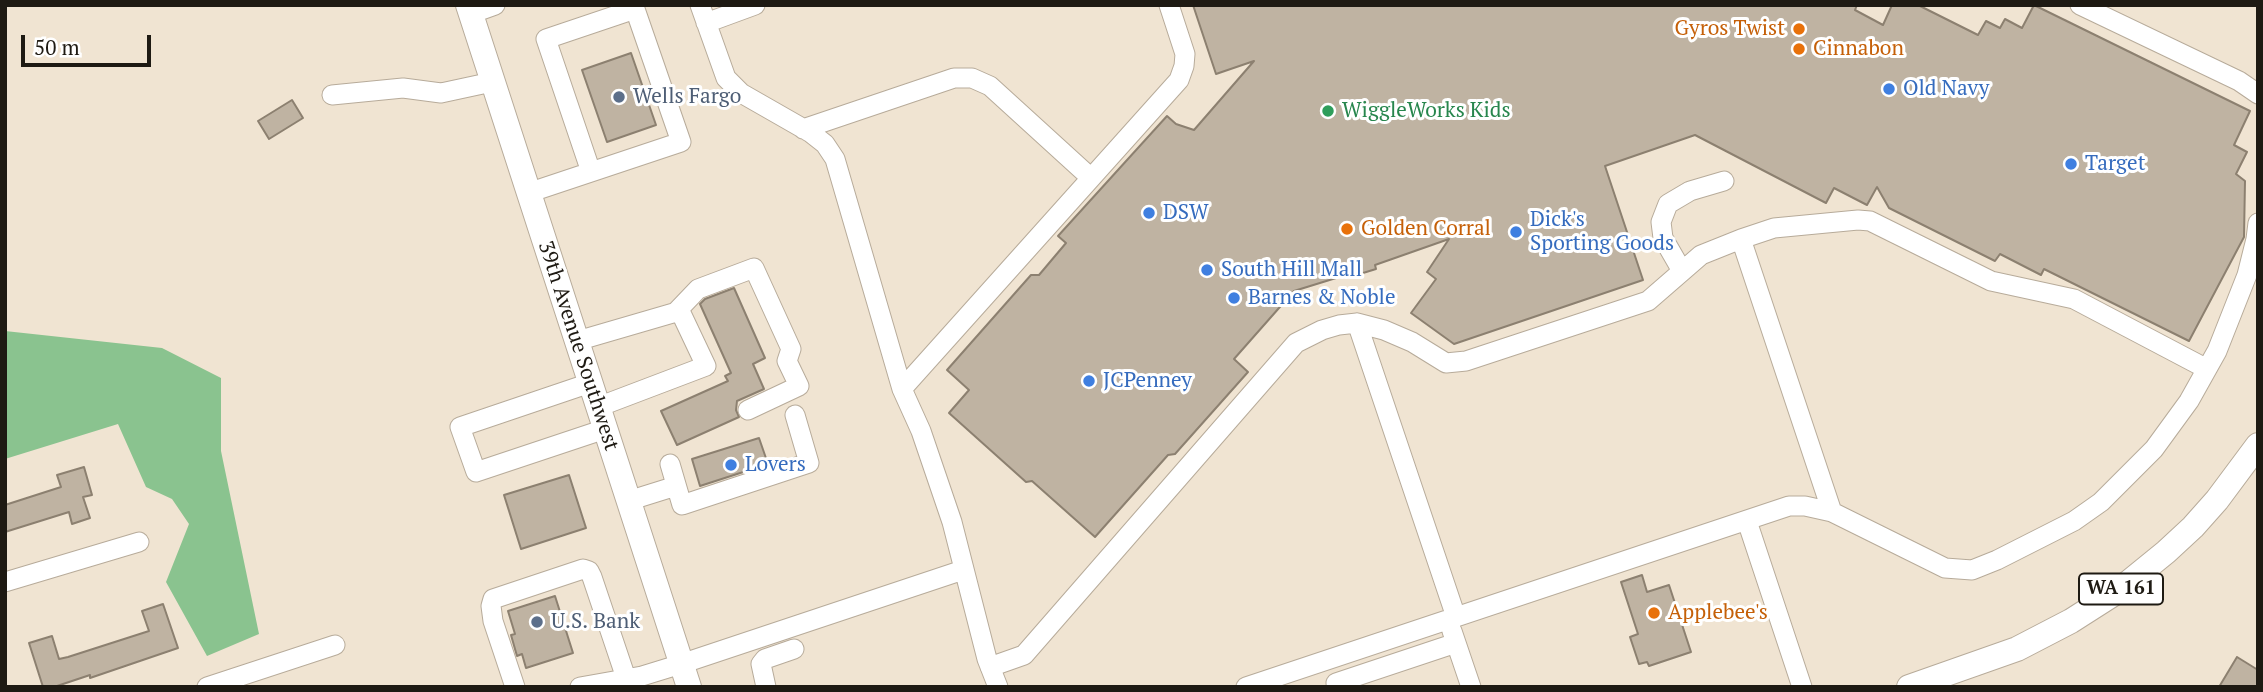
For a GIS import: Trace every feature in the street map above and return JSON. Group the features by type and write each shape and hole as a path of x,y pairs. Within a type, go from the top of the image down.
{"main road":[{"name":"39th Avenue Southwest","path":"469,9 685,675"},
{"name":"WA 161","path":"1909,687 1973,666 2046,635 2118,591 2151,566 2193,527 2249,463 2258,445"}],"street":[{"path":"469,9 495,5"},
{"path":"755,5 703,14 726,78 741,93 825,144 835,159 902,389 921,431 952,522 990,667 998,687"},
{"path":"902,389 1179,80 1185,54 1169,5"},
{"path":"2080,5 2239,81 2258,94"},
{"path":"528,193 591,172 681,142 636,7 546,40 591,172"},
{"path":"803,129 954,78 972,78 990,86 1091,178"},
{"path":"332,95 403,88 441,93 492,82"},
{"path":"1682,271 1663,238 1661,222 1668,204 1690,191 1724,181"},
{"path":"990,667 1024,655 1296,343 1322,330 1357,323 1392,332 1447,363 1466,361 1648,301 1701,255 1741,239 1774,228 1858,220 1870,221 1991,281 2074,299 2207,369"},
{"path":"1246,687 1789,506 1805,506 1832,512 1945,568 1972,570 1997,560 2074,521 2101,502 2154,449 2189,401 2217,351 2238,299 2256,239 2258,223"},
{"path":"1741,239 1832,512"},
{"path":"676,312 698,289 754,268 791,349 787,361 799,386 748,410"},
{"path":"577,341 681,311 706,366 602,418 476,472 460,427 590,383"},
{"path":"1357,323 1452,618 1456,643 1471,687"},
{"path":"670,464 682,505 808,463 794,415"},
{"path":"628,501 676,486"},
{"path":"1747,521 1802,687"},
{"path":"5,582 139,542"},
{"path":"515,687 493,621 491,606 494,599 583,569 589,571 597,589 628,683"},
{"path":"580,687 685,675 963,570"},
{"path":"1336,683 1456,643"},
{"path":"207,687 335,645"},
{"path":"766,687 761,664 794,649"},
{"path":"1945,687 1973,666"}],"green space":[{"path":"5,331 162,348 221,378 221,451 259,634 207,656 166,582 189,524 172,499 146,487 118,424 5,459"}],"building":[{"name":"South Hill Mall","path":"1193,5 1857,5 1855,10 1883,25 1892,5 1918,5 1978,35 1986,21 2000,28 2005,19 2022,28 2034,5 2250,111 2234,145 2247,152 2236,174 2245,181 2244,237 2189,341 2044,269 2041,275 2000,254 1995,261 1889,208 1877,187 1867,205 1834,188 1826,203 1695,135 1605,166 1643,280 1454,344 1411,313 1436,279 1427,272 1449,239 1375,265 1376,269 1350,277 1349,274 1294,291 1234,359 1248,372 1175,454 1168,455 1095,537 1032,481 1026,482 949,413 969,390 947,370 1031,275 1039,275 1066,243 1058,236 1167,116 1176,124 1194,130 1254,61 1216,74"},
{"name":"Wells Fargo","path":"631,53 656,125 607,142 582,70"},
{"path":"292,100 303,118 269,139 258,121"},
{"path":"734,288 765,358 753,364 764,389 737,401 736,410 739,417 677,445 661,411 728,381 725,376 731,373 700,304 705,299"},
{"name":"Lovers","path":"759,438 768,464 700,486 692,459"},
{"path":"84,467 92,495 83,497 90,518 72,524 69,512 5,532 5,505 61,487 57,475"},
{"path":"569,475 586,528 521,549 504,495"},
{"name":"Applebee's","path":"1642,575 1647,592 1669,585 1691,652 1649,666 1647,662 1639,664 1630,637 1638,634 1621,582"},
{"name":"U.S. Bank","path":"555,596 573,653 526,668 522,654 517,656 511,635 515,634 508,611"},
{"path":"163,604 178,648 90,678 90,675 54,687 43,687 29,643 52,636 59,659 68,657 149,631 142,611"},
{"path":"2237,657 2258,670 2258,687 2219,687"}],"place":[{"name":"Gyros Twist","path":"1799,29"},
{"name":"Cinnabon","path":"1799,49"},
{"name":"Old Navy","path":"1889,89"},
{"name":"Wells Fargo","path":"619,97"},
{"name":"WiggleWorks Kids","path":"1328,111"},
{"name":"Target","path":"2071,164"},
{"name":"DSW","path":"1149,213"},
{"name":"Golden Corral","path":"1347,229"},
{"name":"Dick's Sporting Goods","path":"1516,232"},
{"name":"South Hill Mall","path":"1207,270"},
{"name":"Barnes & Noble","path":"1234,298"},
{"name":"JCPenney","path":"1089,381"},
{"name":"Lovers","path":"731,465"},
{"name":"Applebee's","path":"1654,613"},
{"name":"U.S. Bank","path":"537,622"}]}
